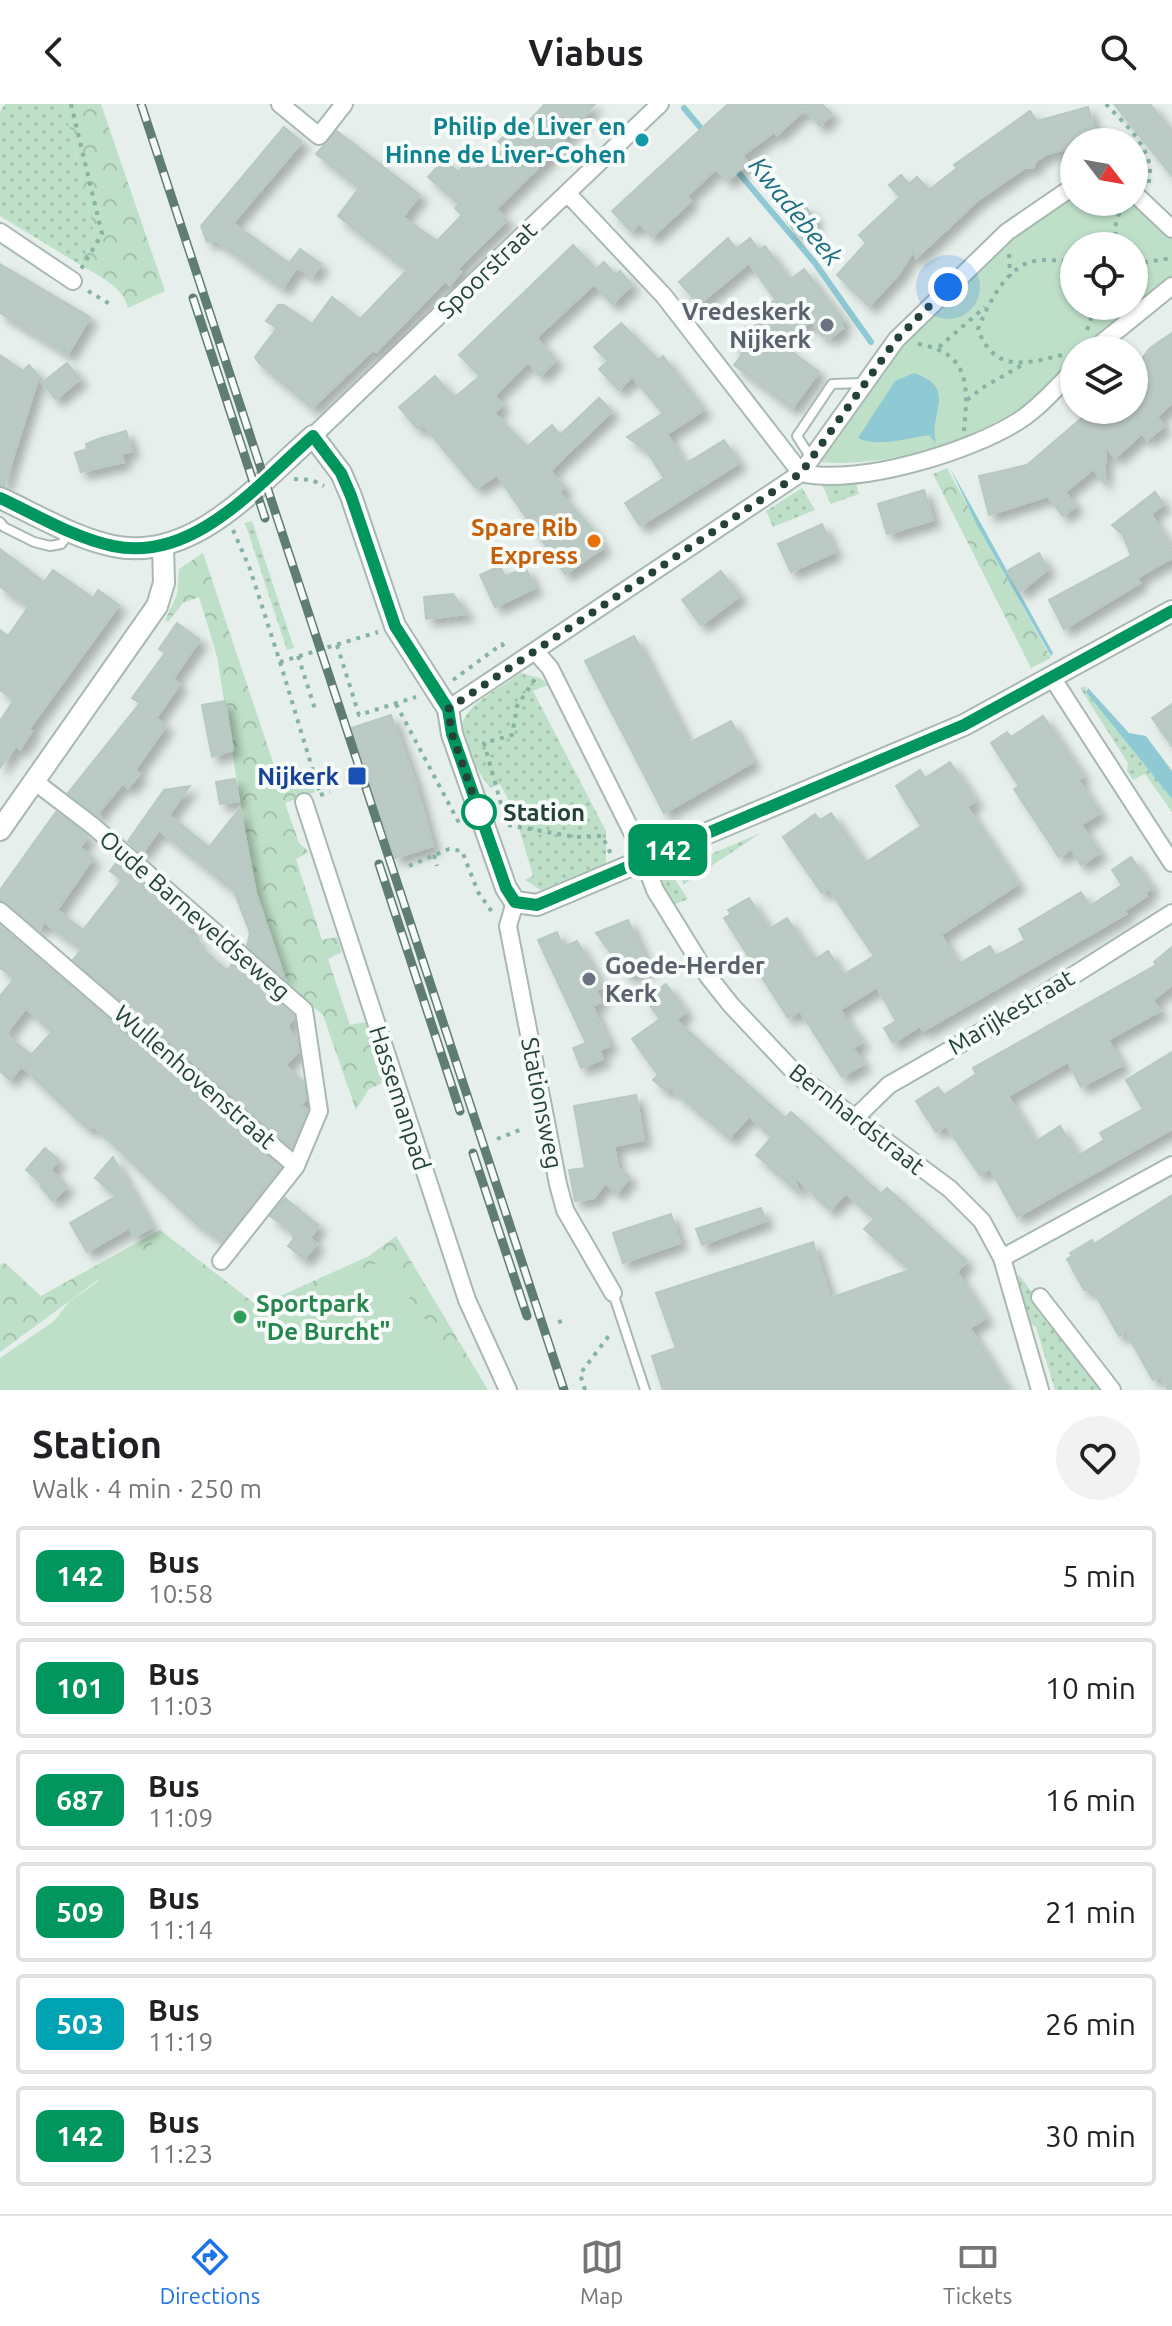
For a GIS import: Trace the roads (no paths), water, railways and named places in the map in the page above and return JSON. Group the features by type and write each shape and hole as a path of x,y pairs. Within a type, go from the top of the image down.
{"street":[{"path":"280,104 319,136 344,104"},
{"name":"Spoorstraat","path":"313,436 660,104"},
{"path":"568,194 664,296 801,473 826,477 868,473 903,466 963,445 1022,419 1060,376"},
{"path":"448,709 801,473 813,460 862,383 896,340 1007,232 1060,196"},
{"path":"1148,204 1172,229"},
{"path":"0,232 73,281"},
{"path":"1099,336 1172,286"},
{"path":"0,498 111,546 141,549 163,545 198,532 313,436 341,473 351,496 395,626 448,709 455,743 506,888 515,902 537,905 641,852 956,729 1053,679 1172,611"},
{"path":"0,830 157,606 164,583 163,545"},
{"name":"Bernhardstraat","path":"535,651 550,668 672,919 731,1005 797,1075 965,1201 986,1227 1002,1258 1040,1390"},
{"path":"1053,679 1172,863"},
{"name":"Oude Barneveldseweg","path":"34,781 93,826 304,1010 319,1111 296,1166"},
{"name":"Hassemanpad","path":"304,802 467,1300 508,1390"},
{"name":"Stationsweg","path":"515,902 508,926 558,1184 565,1210 613,1293"},
{"name":"Wullenhovenstraat","path":"0,911 296,1166 221,1261"},
{"name":"Marijkestraat","path":"855,1118 889,1085 1014,1013 1172,913"},
{"path":"1002,1258 1172,1165"},
{"path":"1040,1297 1112,1390"}],"lane":[{"path":"813,460 797,436 832,384 862,383"},
{"path":"0,522 24,537 50,546 61,544 71,530"},
{"path":"613,1293 645,1390"}],"water":[{"path":"914,373 928,379 939,394 936,443 929,435 883,442 858,438 895,381"},
{"path":"950,468 1053,653 1051,656 977,525"},
{"path":"1088,688 1129,733 1146,736 1172,771 1172,799 1086,692"}],"waterway":[{"name":"Kwadebeek","path":"684,108 705,133"},
{"name":"Kwadebeek","path":"733,166 815,263 871,342"}],"railway":[{"path":"141,104 564,1390"},
{"path":"193,298 265,518"},
{"path":"379,864 460,1111"},
{"path":"473,1153 527,1316"}],"place":[{"name":"Philip de Liver en Hinne de Liver-Cohen","path":"642,140"},
{"name":"Vredeskerk Nijkerk","path":"827,325"},
{"name":"Spare Rib Express","path":"594,541"},
{"name":"Nijkerk","path":"357,776"},
{"name":"Station","path":"479,812"},
{"name":"Goede-Herder Kerk","path":"589,979"},
{"name":"Sportpark \"De Burcht\"","path":"240,1317"}]}
